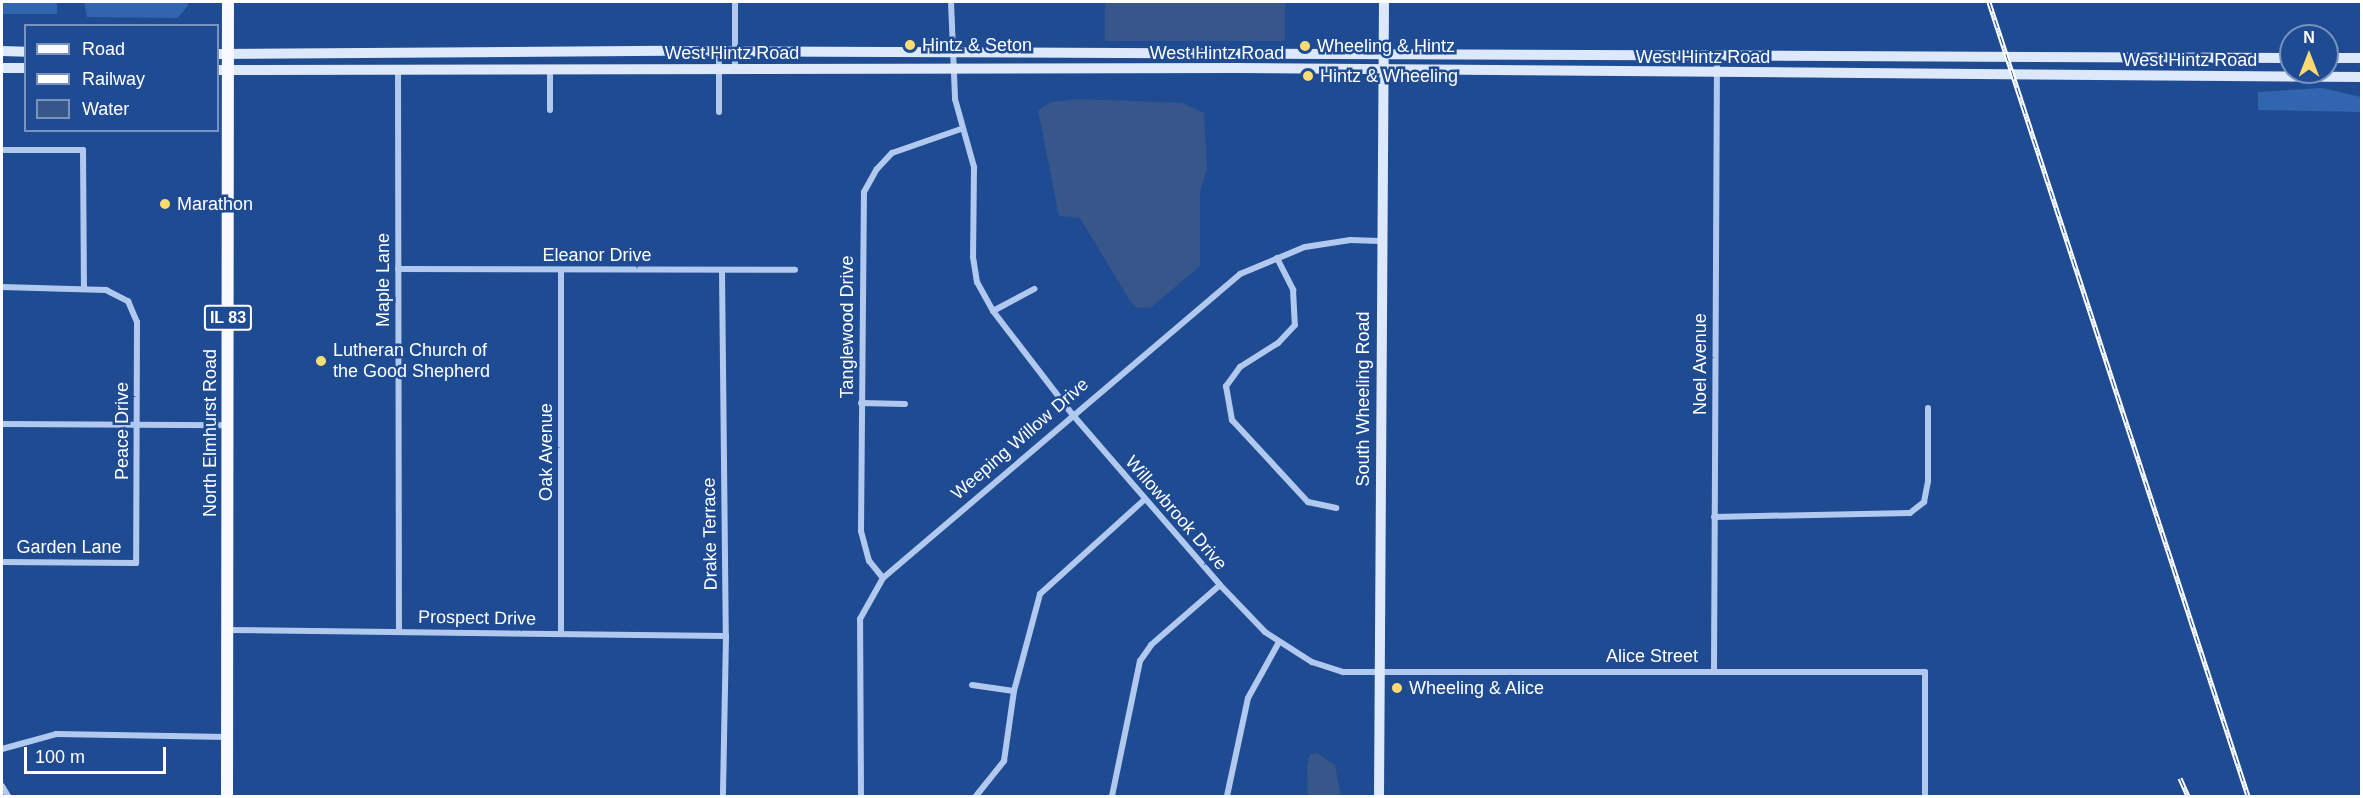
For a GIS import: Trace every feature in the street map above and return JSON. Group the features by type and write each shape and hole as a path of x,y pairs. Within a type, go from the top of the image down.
{"main road":[{"name":"IL 83","path":"222,70 228,2"},
{"name":"South Wheeling Road","path":"1379,796 1380,241 1384,2"},
{"path":"2,51 24,52"},
{"name":"West Hintz Road","path":"222,54 735,51 2279,58"},
{"path":"2339,58 2361,58"},
{"path":"2,68 24,68"},
{"name":"West Hintz Road","path":"222,70 1383,70 2361,77"},
{"name":"North Elmhurst Road","path":"222,70 229,425 227,796"}],"street":[{"path":"735,2 735,69"},
{"name":"Willowbrook Drive","path":"951,2 952,69 961,129 974,167 976,274 993,311 1072,414 1144,500 1256,624 1279,642 1312,662 1343,672 1379,672"},
{"path":"719,51 719,112"},
{"name":"Noel Avenue","path":"1714,671 1716,56"},
{"path":"550,70 550,110"},
{"name":"Maple Lane","path":"398,71 399,632"},
{"name":"Tanglewood Drive","path":"883,578 869,561 862,542 864,192 876,169 892,153 961,129"},
{"path":"2,150 83,150 84,287 2,287"},
{"name":"Weeping Willow Drive","path":"861,796 860,619 883,578 1072,414 1240,274 1305,247 1350,240 1380,241"},
{"path":"1277,258 1293,290 1295,325 1278,343 1240,367 1227,386 1232,420 1308,502 1336,508"},
{"name":"Eleanor Drive","path":"398,269 795,270"},
{"name":"Oak Avenue","path":"561,270 561,634"},
{"name":"Drake Terrace","path":"722,271 726,636 723,796"},
{"name":"Peace Drive","path":"84,287 106,290 128,301 137,322 136,563"},
{"path":"993,311 1034,289"},
{"path":"861,403 904,404"},
{"path":"1714,517 1910,513 1924,502 1928,481 1929,408"},
{"path":"2,424 229,425"},
{"path":"976,796 1004,760 1014,691 1040,594 1144,500"},
{"name":"Garden Lane","path":"2,562 136,563"},
{"path":"1112,796 1140,661 1150,645 1220,585"},
{"name":"Prospect Drive","path":"227,630 726,636"},
{"path":"1227,796 1248,698 1279,642"},
{"name":"Alice Street","path":"1379,672 1925,672 1925,796"},
{"path":"972,685 1014,691"},
{"path":"2,749 56,734 226,737"},
{"path":"2,786 9,796"}],"shaded area":[{"path":"2,2 57,2 57,14 2,14"},
{"path":"84,2 188,2 188,6 177,18 87,17"},
{"path":"2322,88 2361,97 2361,112 2258,110 2258,92"}],"water":[{"path":"1105,2 1285,2 1285,41 1105,41"},
{"path":"1078,99 1182,103 1204,113 1207,168 1200,191 1200,266 1150,308 1136,307 1129,299 1080,218 1059,216 1038,110 1052,102"},
{"path":"1317,753 1335,765 1341,796 1308,796 1307,765 1310,754"}],"railway":[{"path":"1989,2 2248,796"},
{"path":"2180,778 2188,796"}],"place":[{"name":"Hintz & Seton","path":"910,45"},
{"name":"Wheeling & Hintz","path":"1305,46"},
{"name":"Hintz & Wheeling","path":"1308,76"},
{"name":"Marathon","path":"165,204"},
{"name":"Lutheran Church of the Good Shepherd","path":"321,361"},
{"name":"Wheeling & Alice","path":"1397,688"}]}
